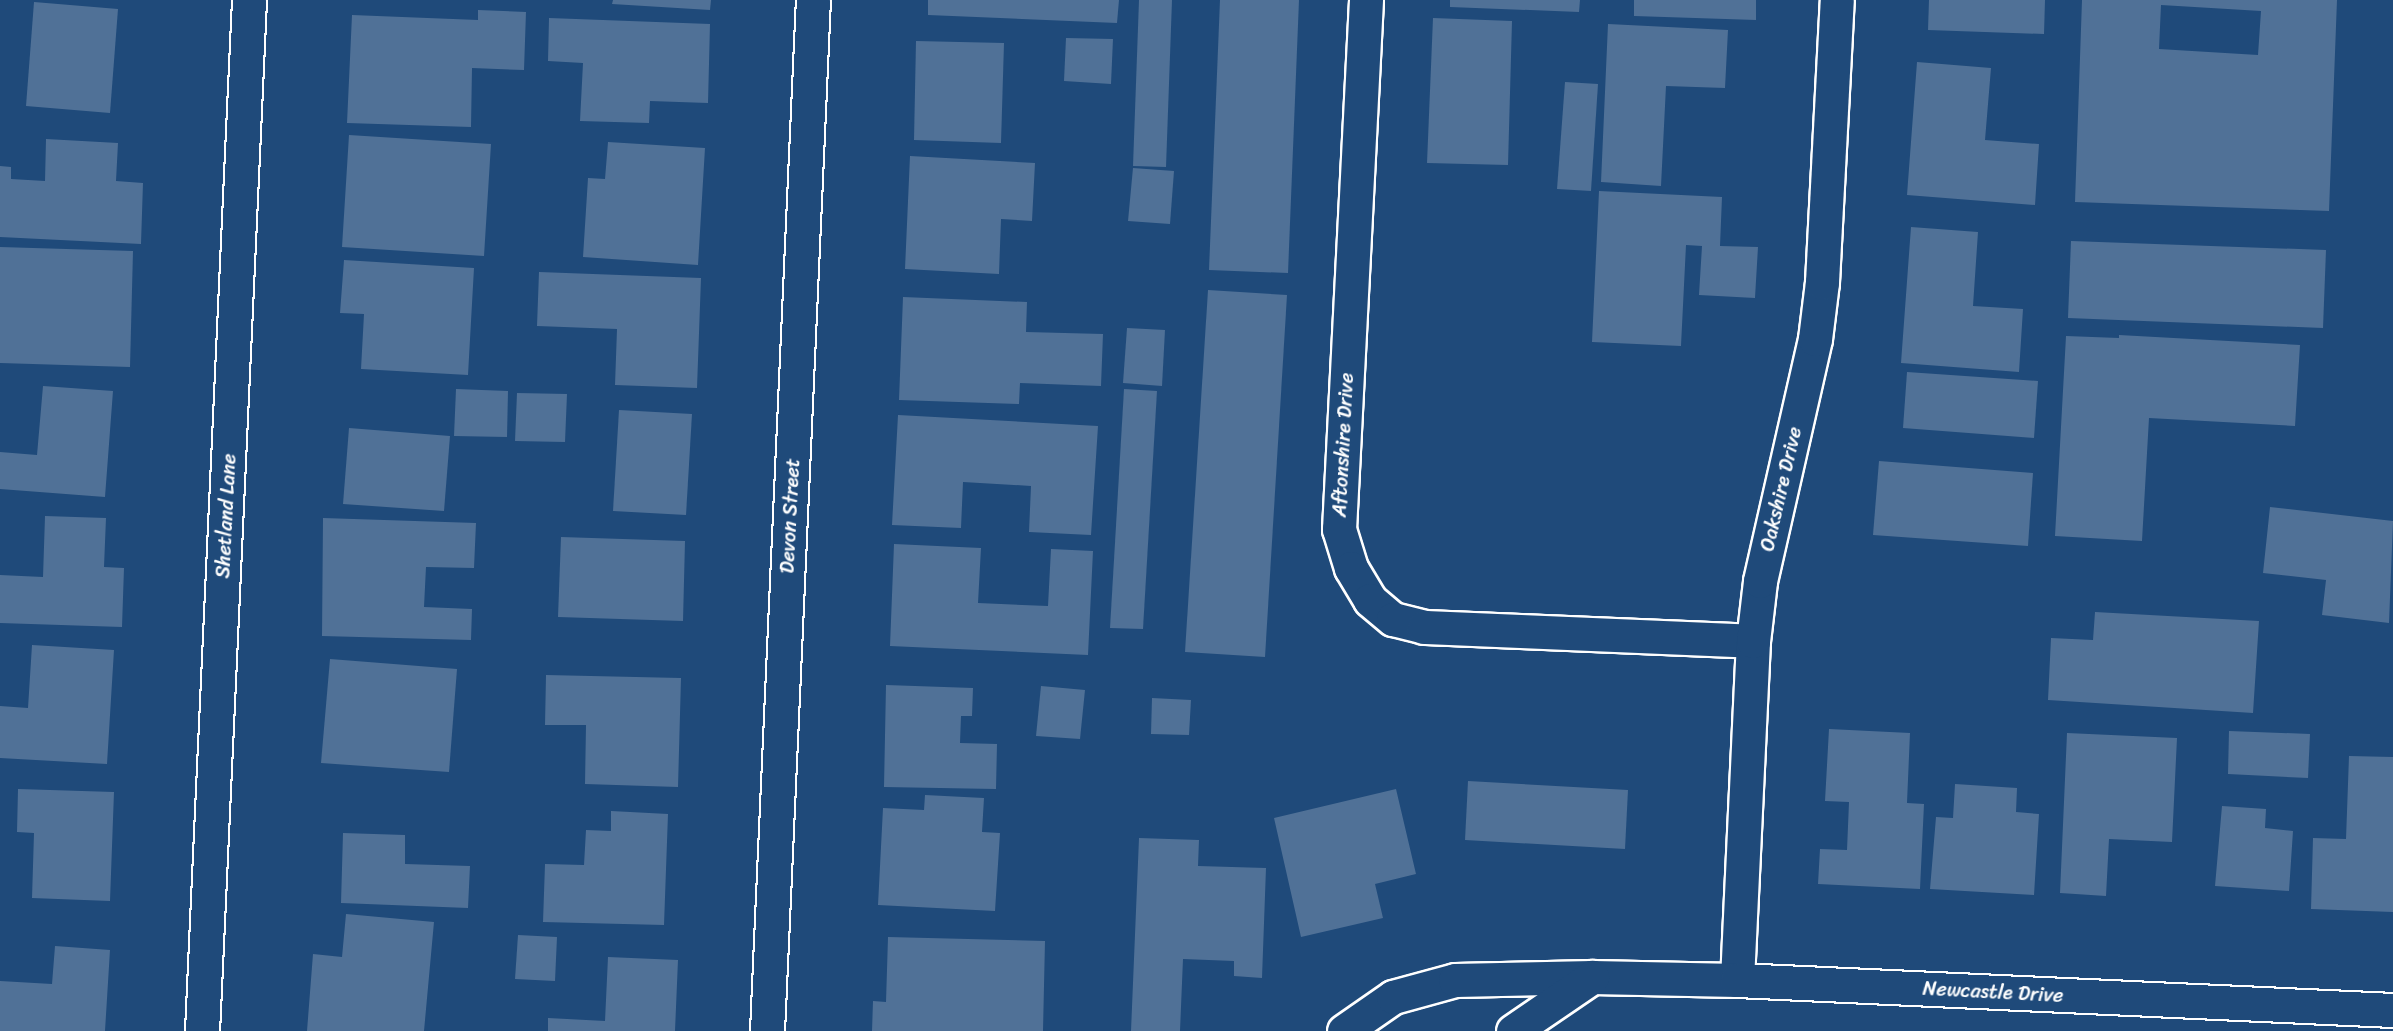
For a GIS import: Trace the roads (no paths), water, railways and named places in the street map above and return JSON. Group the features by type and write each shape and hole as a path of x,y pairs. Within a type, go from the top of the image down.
{"street":[{"name":"Shetland Lane","path":"202,1031 249,0"},
{"name":"Devon Street","path":"767,1031 813,0"},
{"name":"Aftonshire Drive","path":"1366,0 1339,529 1351,568 1370,600 1393,619 1424,627 1753,641"},
{"name":"Oakshire Drive","path":"1737,980 1753,641 1760,581 1815,339 1822,282 1837,0"},
{"name":"Newcastle Drive","path":"1344,1031 1393,997 1455,980 1592,977 1737,980 2393,1010"},
{"path":"1513,1031 1592,977"}]}
